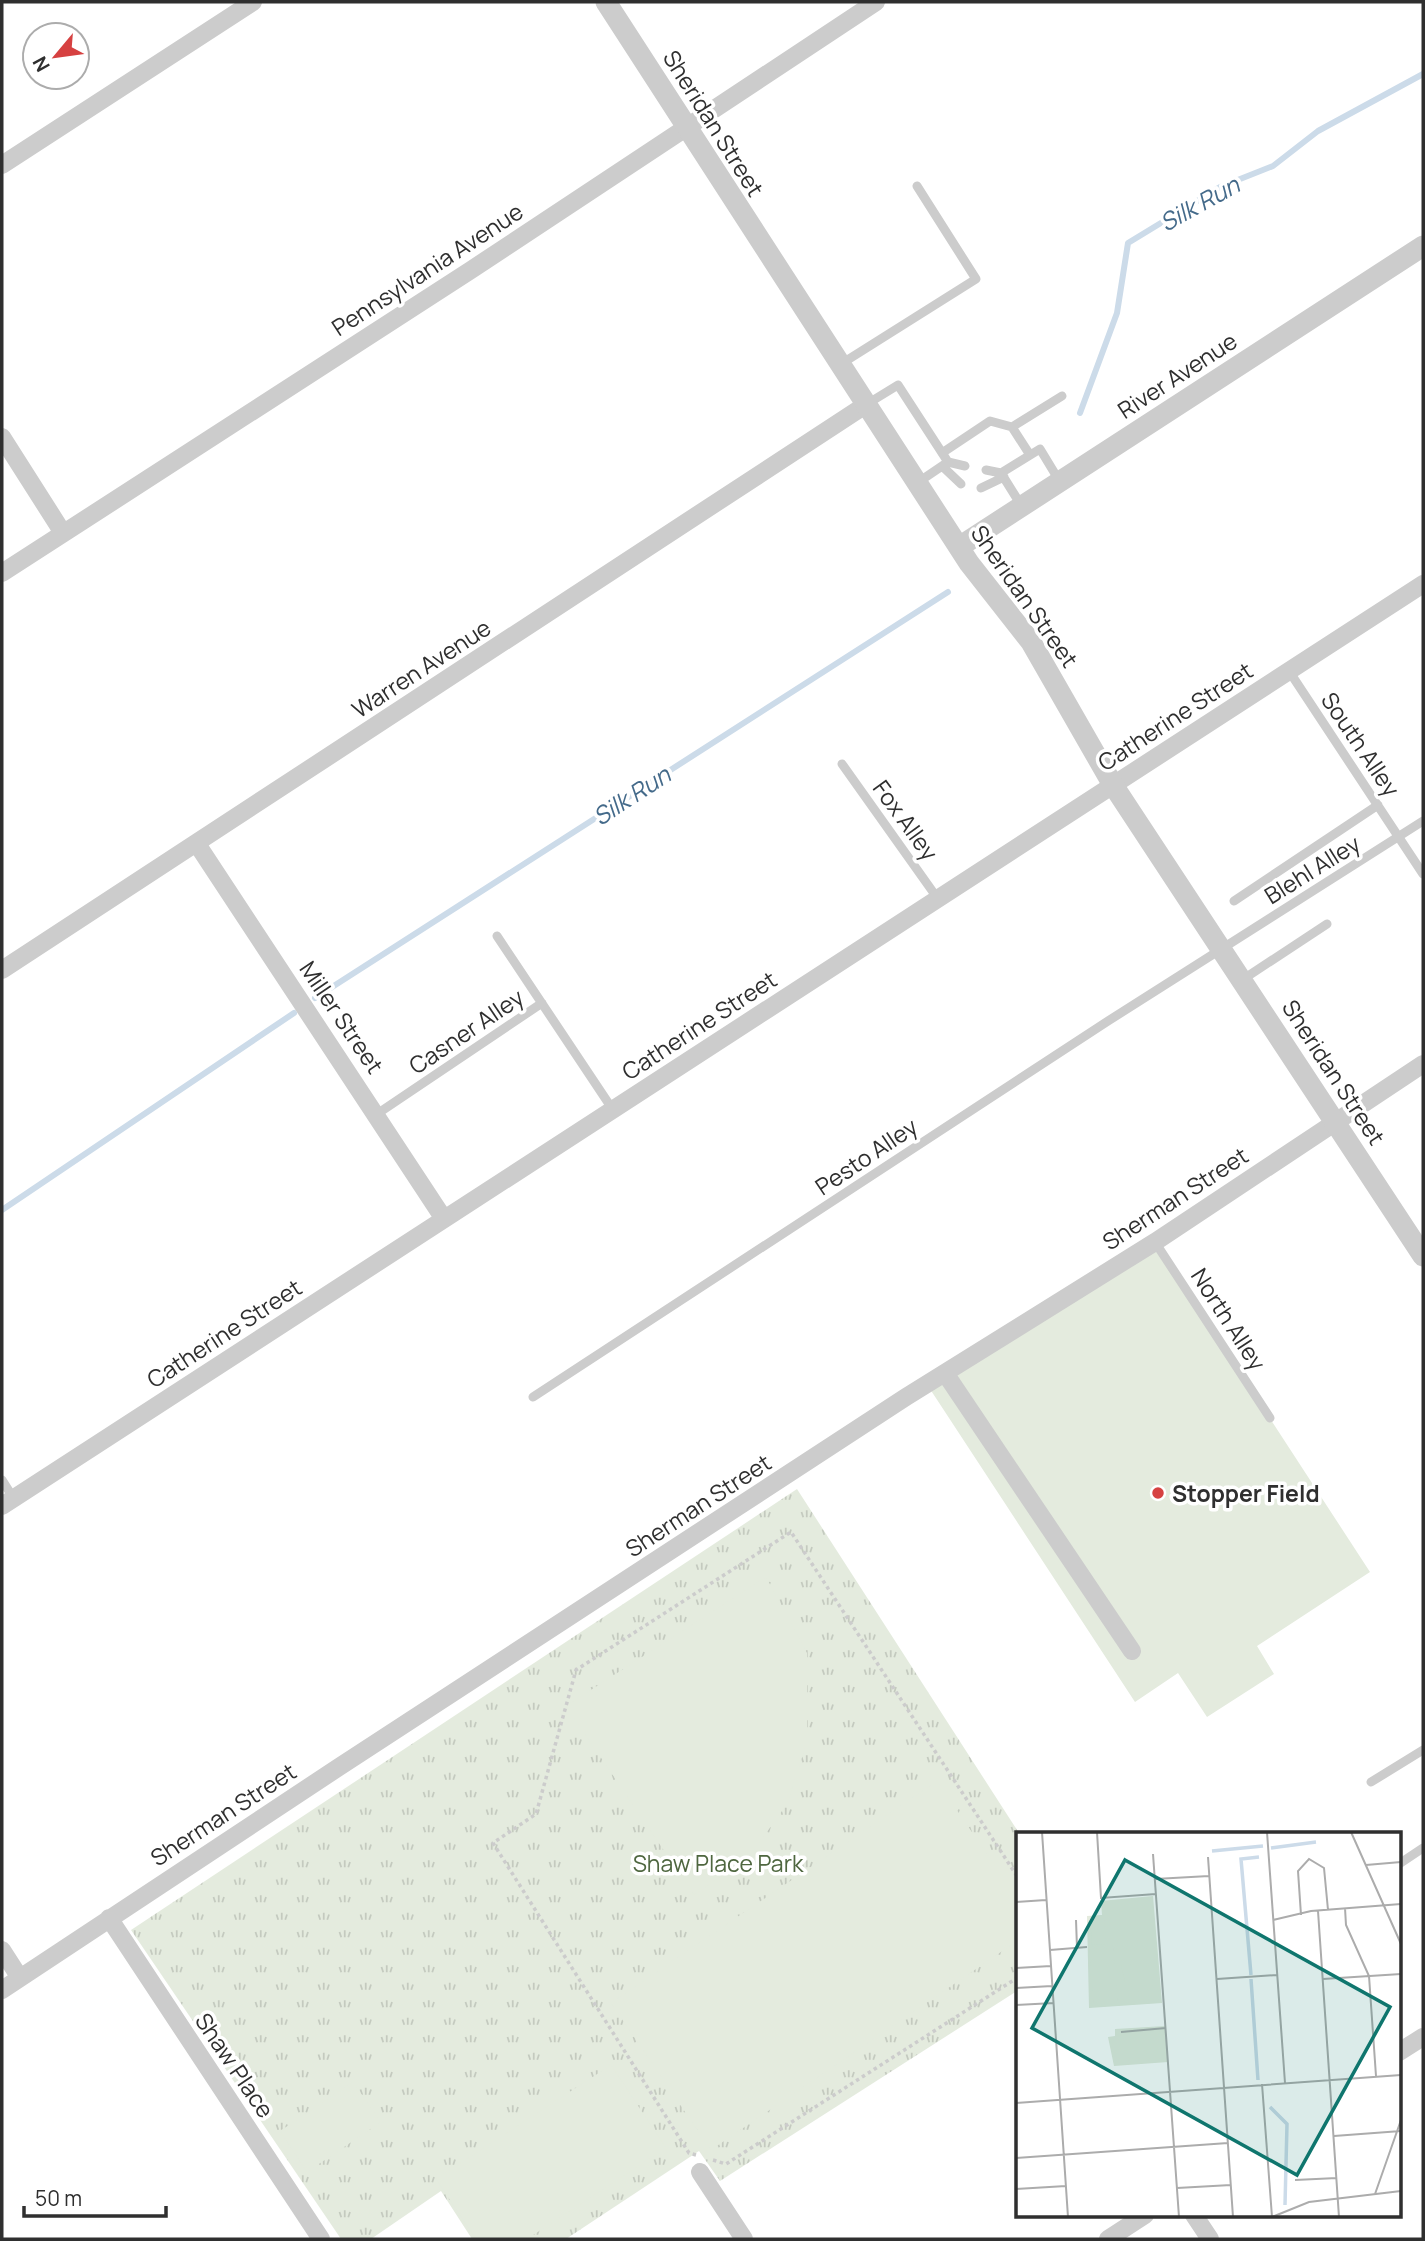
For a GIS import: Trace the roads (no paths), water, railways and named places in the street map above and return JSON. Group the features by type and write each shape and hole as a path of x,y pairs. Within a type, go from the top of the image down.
{"street":[{"path":"2,165 253,2"},
{"name":"Sheridan Street","path":"606,2 959,547 1031,642 1113,785 1423,1256"},
{"name":"Pennsylvania Avenue","path":"2,573 471,270 876,2"},
{"name":"River Avenue","path":"959,547 1423,246"},
{"name":"Warren Avenue","path":"2,970 867,404"},
{"path":"2,437 63,533"},
{"name":"Catherine Street","path":"8,1502 1423,584"},
{"name":"Miller Street","path":"197,844 444,1219"},
{"name":"Sherman Street","path":"2,1990 945,1373 1155,1242 1423,1064"},
{"path":"945,1373 1132,1651"},
{"name":"Shaw Place","path":"109,1918 321,2239"},
{"path":"2,1950 20,1978"},
{"path":"1400,2051 1423,2037"},
{"path":"700,2172 743,2239"},
{"path":"1108,2239 1143,2216"},
{"path":"1195,2216 1210,2239"}],"lane":[{"path":"841,364 976,279 917,186"},
{"path":"867,404 898,385 942,453 945,464 961,484"},
{"path":"942,453 990,422 1012,427 1062,397"},
{"path":"1012,427 1030,455"},
{"path":"981,488 1040,449 1060,482"},
{"path":"917,483 945,464 965,466"},
{"path":"986,470 1002,475 1022,506"},
{"name":"South Alley","path":"1289,671 1423,874"},
{"name":"Fox Alley","path":"842,764 938,899"},
{"path":"1234,901 1378,805"},
{"name":"Blehl Alley","path":"1221,949 1423,821"},
{"path":"1242,980 1327,924"},
{"path":"497,936 612,1110"},
{"name":"Pesto Alley","path":"533,1396 1221,949"},
{"name":"Casner Alley","path":"377,1114 542,1003"},
{"name":"North Alley","path":"1155,1242 1270,1418"},
{"path":"2,1480 8,1502"},
{"path":"1371,1782 1423,1750"},
{"path":"1400,1863 1423,1849"}],"waterway":[{"name":"Silk Run","path":"1080,413 1117,313 1128,243 1220,187 1273,166 1318,131 1423,74"},
{"name":"Silk Run","path":"315,998 948,592"},
{"path":"2,1210 294,1013"}],"place":[{"name":"Stopper Field","path":"1158,1493"}],"park label":[{"name":"Shaw Place Park","path":"718,1863"}]}
